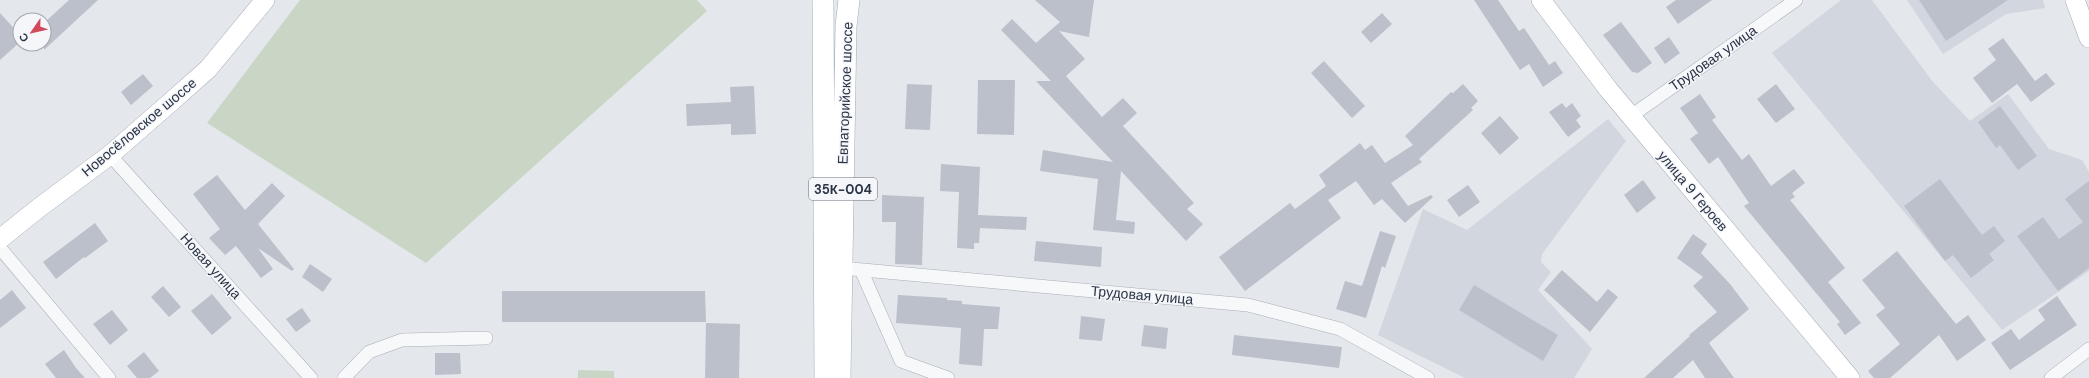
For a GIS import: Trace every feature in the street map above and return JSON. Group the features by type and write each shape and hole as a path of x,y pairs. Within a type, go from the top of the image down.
{"main road":[{"name":"Евпаторийское шоссе","path":"822,0 825,378"},
{"name":"Евпаторийское шоссе","path":"840,378 851,269 846,26 849,0"}],"street":[{"name":"Новосёловское шоссе","path":"0,239 110,155 208,69 265,0"},
{"name":"улица 9 Героев","path":"1541,0 1631,116 1850,378"},
{"name":"Трудовая улица","path":"1631,116 1796,0"},
{"path":"2075,0 2089,38"},
{"name":"Новая улица","path":"110,155 311,378"},
{"path":"0,248 109,378"},
{"name":"Трудовая улица","path":"851,269 1248,305 1340,329 1428,378"},
{"path":"851,269 902,361 948,378"},
{"path":"344,378 368,352 402,340 486,338"},
{"path":"2051,378 2089,349"}],"shaded area":[{"path":"1841,0 1872,0 1933,82 1970,121 2008,94 2049,149 2082,160 2089,172 2089,271 2002,330 1772,53"},
{"path":"1907,0 2043,0 2045,8 2006,14 1943,54"},
{"path":"1608,119 1626,141 1542,254 1541,262 1551,272 1538,290 1592,349 1574,378 1465,378 1378,335 1423,209 1467,230"}],"green space":[{"path":"300,0 697,0 707,11 426,263 207,123"},
{"path":"578,370 614,371 614,378 578,378"}],"building":[{"path":"69,0 98,0 52,43 52,16"},
{"path":"1035,0 1094,0 1089,37 1059,31 1085,59 1066,76 1102,117 1123,98 1137,113 1123,126 1194,203 1187,209 1203,224 1186,241 1121,171 1116,220 1135,222 1134,234 1093,230 1098,179 1040,171 1043,150 1113,162 1036,81 1051,81 1001,30 1012,19 1036,43 1060,22"},
{"path":"1474,0 1498,0 1519,31 1524,28 1549,65 1555,61 1563,73 1543,87 1529,64 1520,70"},
{"path":"1676,0 1712,0 1678,24 1666,7"},
{"path":"1919,0 2008,0 1946,41"},
{"path":"0,13 12,26 12,49 0,60"},
{"path":"1382,13 1392,24 1371,43 1361,32"},
{"path":"1621,22 1652,63 1638,73 1632,72 1603,35"},
{"path":"1669,37 1680,53 1665,64 1654,48"},
{"path":"2003,38 2035,81 2046,73 2055,84 2031,102 2017,84 1992,103 1973,78 1996,60 1988,49"},
{"path":"1324,61 1365,106 1352,118 1311,73"},
{"path":"143,74 153,86 131,105 121,92"},
{"path":"978,80 1015,80 1014,135 977,134"},
{"path":"907,84 932,85 930,130 905,129"},
{"path":"1463,84 1478,101 1471,108 1473,110 1419,159 1422,162 1391,183 1408,206 1431,195 1433,197 1405,223 1382,199 1374,205 1356,181 1328,200 1341,218 1245,291 1219,257 1290,203 1295,209 1326,186 1319,175 1360,143 1365,150 1372,145 1385,163 1413,145 1405,136 1451,92 1453,93"},
{"path":"1776,84 1795,109 1776,123 1757,99"},
{"path":"754,86 756,134 731,135 731,124 687,126 686,104 731,102 730,87"},
{"path":"1700,94 1716,117 1712,120 1742,160 1749,154 1771,186 1794,169 1805,183 1792,193 1795,197 1790,200 1845,268 1828,282 1861,323 1845,335 1837,324 1840,322 1744,206 1749,203 1718,157 1709,164 1690,139 1698,133 1680,108"},
{"path":"1562,103 1566,108 1572,103 1581,116 1576,120 1581,127 1568,137 1549,112"},
{"path":"2000,106 2037,156 2018,170 2000,145 1996,148 1978,122"},
{"path":"1500,116 1519,138 1500,155 1481,133"},
{"path":"941,164 980,167 978,215 1027,217 1026,230 980,228 979,243 974,243 974,249 957,248 959,192 940,191"},
{"path":"217,175 245,210 272,183 285,196 258,224 294,269 292,271 258,248 273,269 261,278 236,246 225,255 209,238 220,229 193,194"},
{"path":"1940,179 1982,235 1994,226 2005,241 1989,254 1994,260 1971,278 1953,255 1945,261 1904,206"},
{"path":"1643,180 1656,198 1637,213 1624,195"},
{"path":"2089,181 2089,268 2058,291 2017,236 2043,217 2059,239 2083,222 2065,199"},
{"path":"1468,185 1480,202 1459,217 1447,200"},
{"path":"882,195 924,197 922,265 895,264 896,222 882,222"},
{"path":"95,223 108,241 85,258 84,257 56,279 43,262"},
{"path":"1380,231 1396,236 1385,268 1382,266 1366,318 1336,309 1345,281 1362,286"},
{"path":"1693,234 1707,244 1701,253 1730,284 1749,309 1709,343 1734,378 1705,378 1693,360 1673,378 1644,378 1690,336 1689,335 1717,312 1693,286 1703,277 1677,258"},
{"path":"1036,241 1102,247 1101,267 1034,261"},
{"path":"1897,251 1956,324 1968,315 1986,340 1957,361 1939,335 1890,378 1874,378 1868,371 1900,344 1876,315 1885,308 1862,280"},
{"path":"310,264 332,279 323,292 302,277"},
{"path":"1562,270 1597,302 1608,289 1618,297 1590,332 1544,290"},
{"path":"1474,285 1558,335 1543,361 1459,310"},
{"path":"163,286 181,307 169,317 151,297"},
{"path":"12,290 26,308 0,328 0,300"},
{"path":"502,291 705,291 706,322 502,322"},
{"path":"212,294 232,318 212,335 191,311"},
{"path":"898,295 947,298 947,300 962,301 962,304 1000,307 998,329 984,329 982,366 959,364 961,328 896,323"},
{"path":"2057,296 2077,325 2010,370 1991,343 2011,329 2019,340 2045,320 2038,310"},
{"path":"302,308 311,321 296,332 286,319"},
{"path":"112,310 128,330 110,345 93,324"},
{"path":"1081,316 1105,319 1102,341 1079,339"},
{"path":"706,323 740,324 739,378 705,378"},
{"path":"1144,325 1168,328 1166,349 1141,346"},
{"path":"1234,335 1342,347 1339,368 1232,355"},
{"path":"64,350 85,378 56,378 45,364"},
{"path":"144,352 159,371 150,378 137,378 127,366"},
{"path":"435,353 460,353 461,374 435,375"}]}
